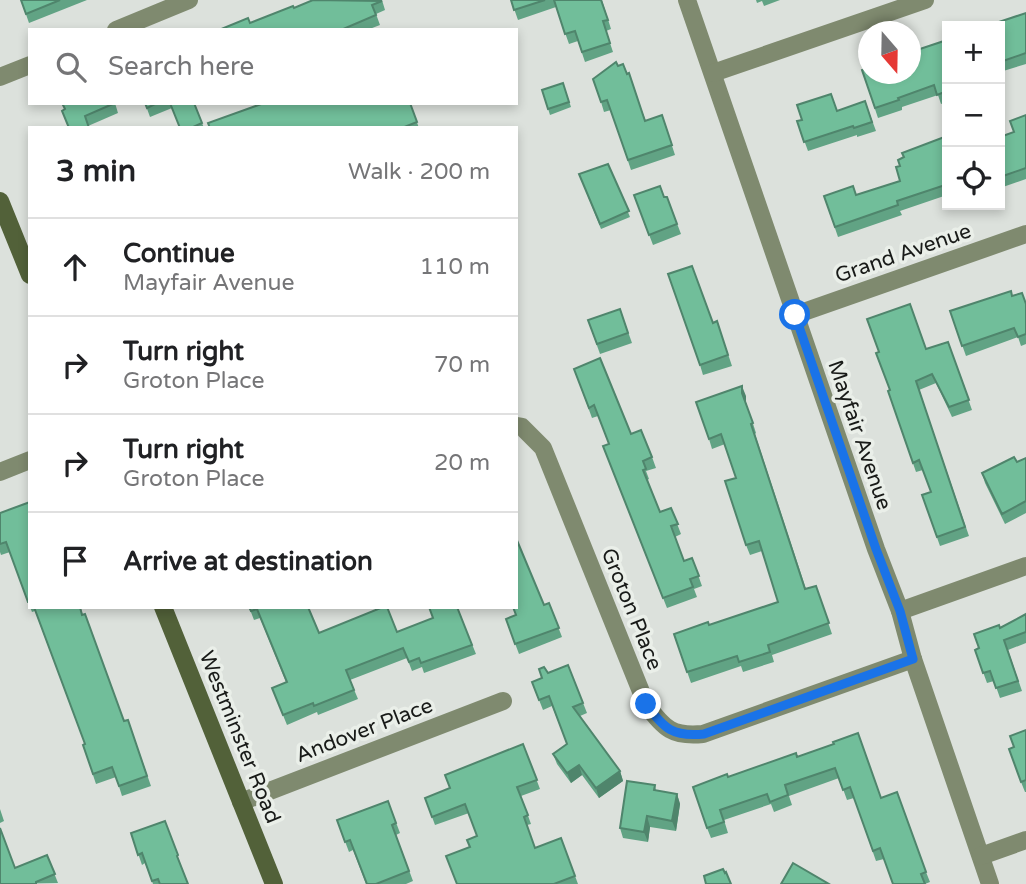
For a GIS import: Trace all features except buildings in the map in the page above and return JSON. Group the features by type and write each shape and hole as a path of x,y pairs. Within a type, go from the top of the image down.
{"main road":[{"path":"0,201 28,270"},
{"name":"Westminster Road","path":"164,609 274,884"}],"street":[{"path":"121,28 189,0"},
{"name":"Mayfair Avenue","path":"687,0 876,549 900,611 913,659 990,884"},
{"path":"713,73 925,0"},
{"path":"0,77 28,66"},
{"name":"Grand Avenue","path":"795,315 1026,234"},
{"name":"Groton Place","path":"518,426 522,427 543,448 646,704 656,718 670,730 687,735 704,734 913,659"},
{"path":"0,472 28,461"},
{"path":"900,611 1026,566"},
{"name":"Andover Place","path":"241,802 503,701"},
{"path":"981,856 1026,840"}],"route":[{"path":"646,704 656,718 670,730 687,735 704,734 913,659 900,611 795,315"}]}
